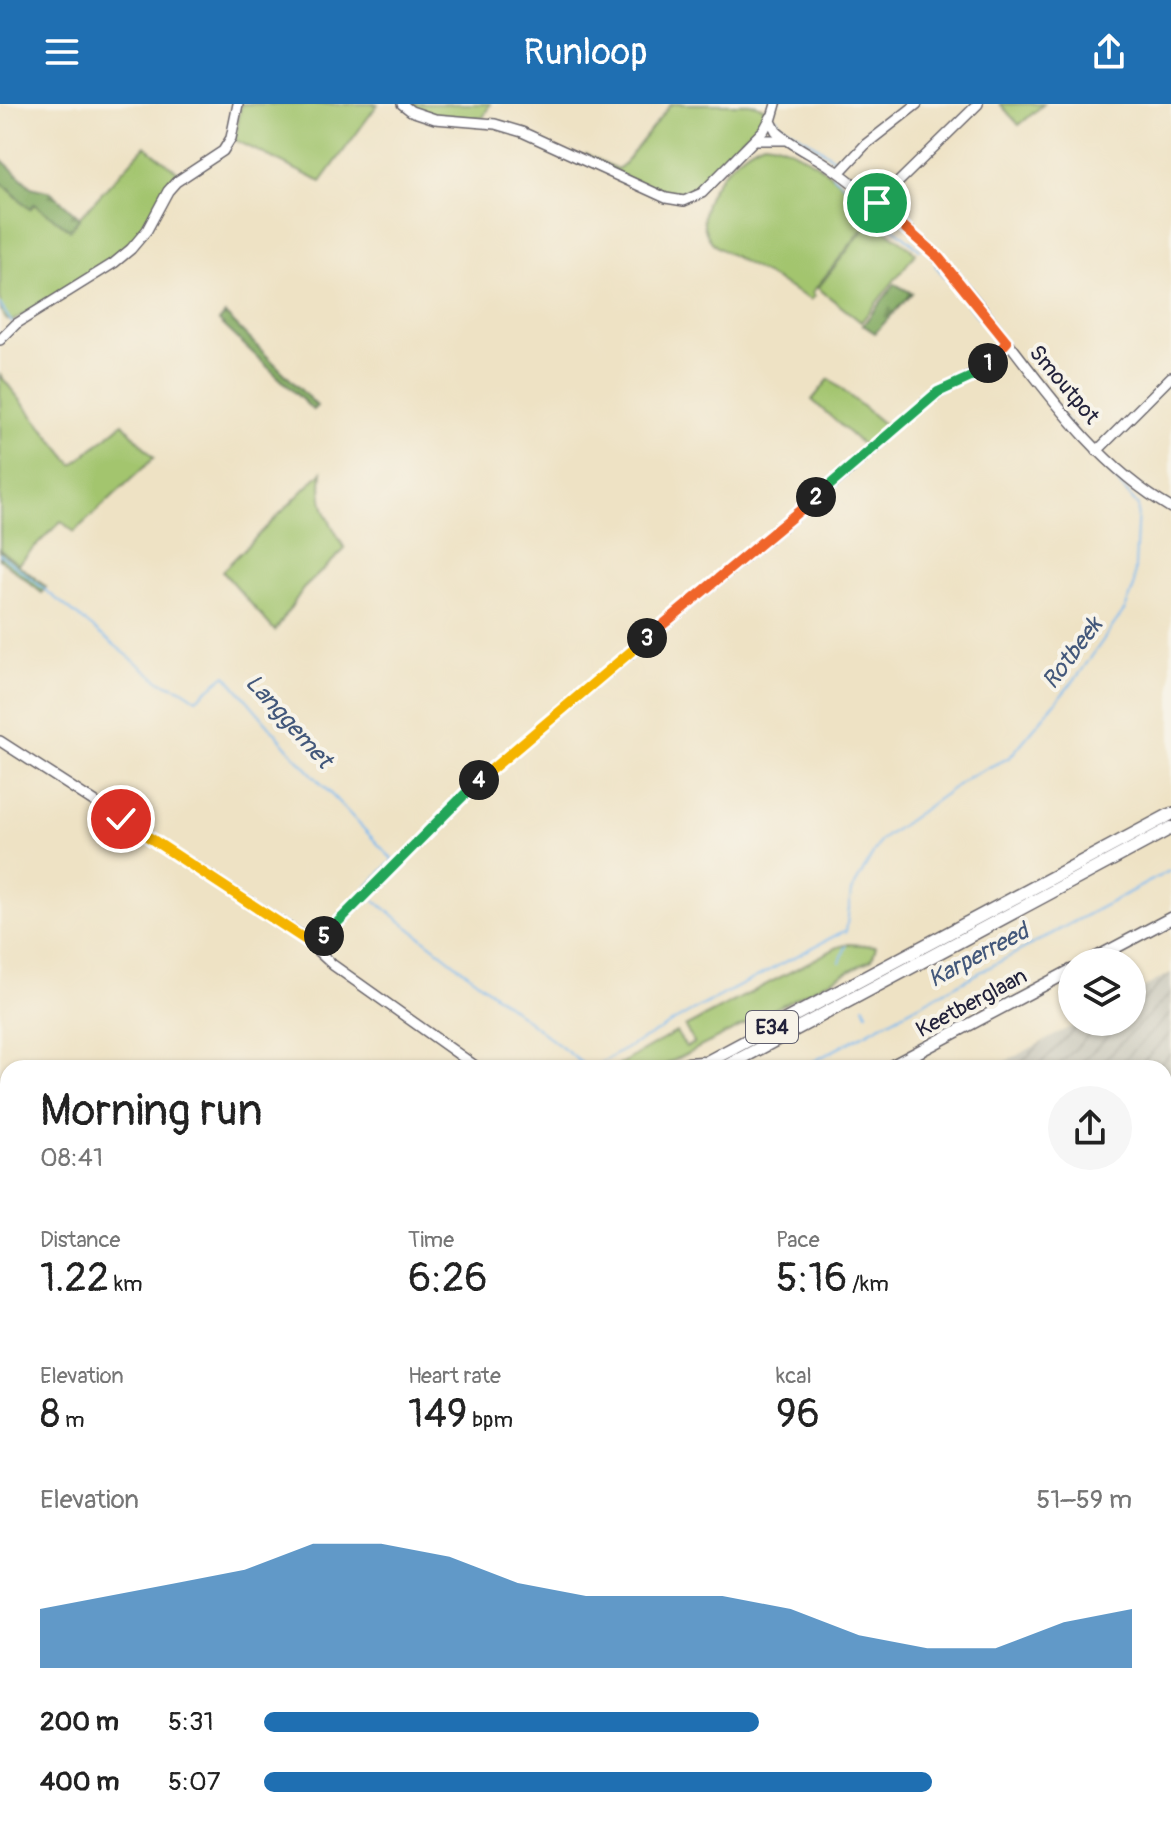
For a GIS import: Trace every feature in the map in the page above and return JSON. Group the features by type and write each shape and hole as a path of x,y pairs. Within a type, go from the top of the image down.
{"highway":[{"name":"E34","path":"712,1060 1171,814"},
{"name":"E34","path":"738,1060 1171,828"}],"main road":[{"path":"1114,948 1171,918"},
{"path":"1128,948 1171,925"},
{"name":"Keetberglaan","path":"903,1060 1058,977"},
{"name":"Keetberglaan","path":"919,1060 1058,986"}],"street":[{"path":"0,340 16,324 114,263 131,249 147,230 176,182 223,151 231,138 238,104"},
{"path":"402,104 411,111 435,119 495,124 522,132 666,198 684,201 702,193 754,140 772,116 776,104"},
{"path":"839,173 866,144 917,104"},
{"path":"877,203 978,104"},
{"path":"772,116 776,131 785,140"},
{"path":"754,140 785,140"},
{"name":"Smoutpot","path":"785,140 839,173 939,258 1097,451 1171,508"},
{"path":"315,946 479,780 839,479 930,398 984,368 1007,342"},
{"path":"1097,451 1171,377"},
{"path":"0,741 315,946 333,965 467,1060"}],"shaded area":[{"path":"1171,973 1171,1060 1008,1060 1058,1034 1146,1036 1146,986"}],"green space":[{"path":"241,104 378,104 321,182 235,140"},
{"path":"408,104 490,104 483,118 435,115"},
{"path":"671,104 755,104 767,110 755,127 690,192 668,193 653,189 584,158 586,154 617,169"},
{"path":"1000,104 1044,104 1019,125"},
{"path":"764,142 779,145 809,159 876,212 812,293 815,296 811,300 717,247 707,234 704,219 706,203 714,187 737,159"},
{"path":"145,146 178,172 137,235 95,271 13,321 7,320 0,310 0,181 30,209 34,204 69,229"},
{"path":"0,158 31,187 51,192 80,218 70,230 34,204 30,209 0,181"},
{"path":"872,219 916,253 861,322 818,288"},
{"path":"895,284 912,293 875,333 863,325"},
{"path":"225,314 317,406 313,410 219,321"},
{"path":"0,375 73,465 123,423 154,458 74,532 61,521 18,564 0,550"},
{"path":"829,379 891,430 868,450 812,400"},
{"path":"322,472 323,504 345,549 303,589 275,631 222,571"},
{"path":"0,550 46,587 42,593 0,559"},
{"path":"849,944 876,946 872,959 675,1060 628,1060 676,1032 686,1047 694,1043 685,1027"}],"waterway":[{"name":"Rotbeek","path":"777,117 777,122 840,163"},
{"name":"Rotbeek","path":"832,175 920,250"},
{"name":"Rotbeek","path":"935,265 995,338"},
{"name":"Langgemet","path":"0,304 12,323"},
{"name":"Rotbeek","path":"846,932 851,892 881,840 967,778 1010,757 1080,673 1125,609 1134,587 1138,506 1007,351"},
{"name":"Langgemet","path":"0,554 161,682 181,689 196,699 226,675 294,755 393,860 363,891"},
{"name":"Karperreed","path":"816,1060 1171,870"},
{"name":"Langgemet","path":"374,900 578,1060"},
{"path":"606,1060 844,931"},
{"name":"Rotbeek","path":"840,962 846,946"},
{"name":"Rotbeek","path":"864,1006 867,1013"}],"route":[{"path":"121,819 315,946 479,780 839,479 930,398 984,368 1007,342 939,258 877,203"}]}
